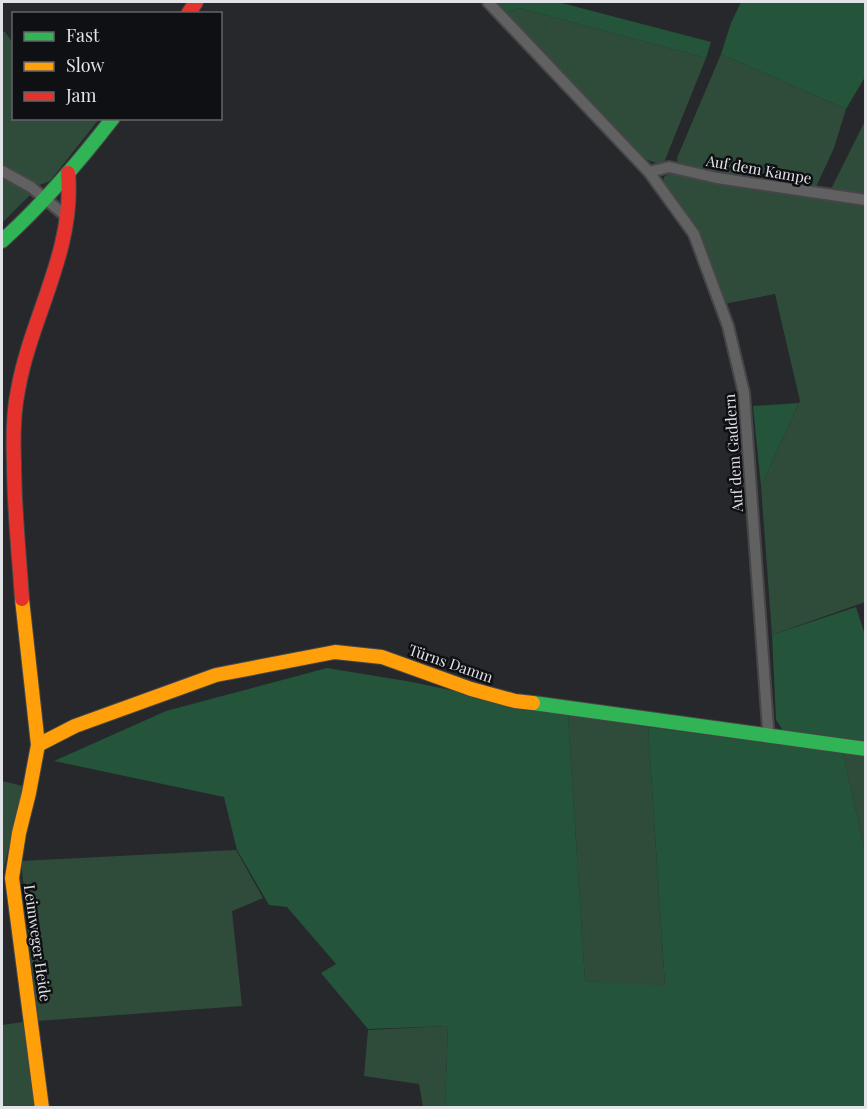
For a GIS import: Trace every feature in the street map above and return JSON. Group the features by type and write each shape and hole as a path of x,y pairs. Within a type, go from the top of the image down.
{"street":[{"name":"Auf dem Gaddern","path":"488,2 649,172 694,234 728,326 744,393 767,735"},
{"path":"2,241 46,198 93,146 112,120"},
{"name":"Auf dem Kampe","path":"649,172 669,167 717,178 866,200"},
{"path":"2,171 31,186 67,217"},
{"name":"Leimweger Heide","path":"42,1107 12,878 38,745 25,633 14,498 14,423 28,352 65,235 70,194 68,173"},
{"name":"Türns Damm","path":"38,745 75,726 216,675 336,652 382,657 471,689 515,701 866,749"}],"green space":[{"path":"497,2 558,2 711,42 706,58 519,8 506,12"},
{"path":"741,2 865,2 865,77 846,109 721,54"},
{"path":"519,8 706,58 663,165 641,158 506,12"},
{"path":"2,31 12,42 12,120 98,120 50,181 40,185 2,166"},
{"path":"721,54 846,109 834,148 816,187 732,177 678,165 677,158"},
{"path":"865,121 865,196 830,191"},
{"path":"672,172 735,186 865,204 865,602 772,635 761,486 800,401 775,294 724,304 663,184 664,177"},
{"path":"2,177 32,193 2,223"},
{"path":"799,403 761,486 753,406"},
{"path":"856,607 865,635 865,743 784,732 776,720 772,635"},
{"path":"327,668 412,682 568,715 585,981 665,986 648,727 843,753 865,851 865,1107 445,1107 448,1026 368,1029 321,973 336,964 287,907 269,905 237,850 224,797 54,761 166,711"},
{"path":"568,715 648,727 665,987 585,981"},
{"path":"843,753 865,755 865,851"},
{"path":"2,781 23,786 2,876"},
{"path":"236,850 263,898 232,911 242,1006 37,1021 21,861"},
{"path":"23,1022 35,1107 2,1107 2,1025"},
{"path":"448,1026 445,1107 423,1107 419,1084 364,1076 368,1030"}],"traffic: fast":[{"path":"2,241 60,182 111,120"},
{"path":"533,703 866,749"}],"traffic: slow":[{"path":"22,599 38,745 12,878 42,1108"},
{"path":"38,745 75,726 216,675 335,652 382,657 471,689 515,701 533,703"}],"traffic: jam":[{"path":"189,12 196,2"},
{"path":"22,599 15,496 15,408 24,363 59,256 68,202 68,173"}]}
